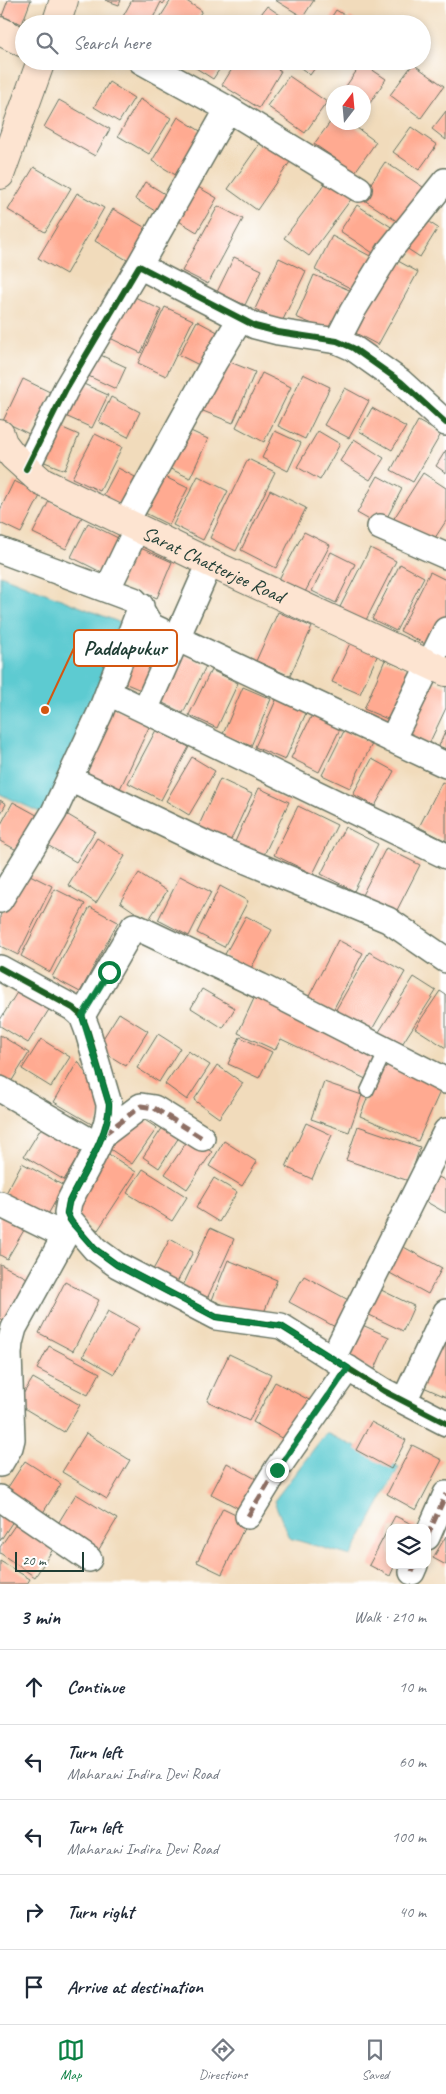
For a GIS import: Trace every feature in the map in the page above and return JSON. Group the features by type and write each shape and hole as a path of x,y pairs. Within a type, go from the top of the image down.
{"street":[{"path":"0,31 15,38"},
{"path":"0,175 38,70"},
{"path":"156,70 228,109 359,189"},
{"path":"26,469 66,389 139,266 228,109"},
{"path":"337,340 390,250 445,181"},
{"path":"139,266 265,329 337,340 353,348 387,371 446,423"},
{"path":"107,590 131,525 215,361 241,318"},
{"name":"Sarat Chatterjee Road","path":"1,442 26,469 42,482 210,563 438,668"},
{"path":"380,526 446,556"},
{"path":"0,550 134,600 141,606 148,623 176,638 446,765"},
{"path":"145,710 210,563"},
{"path":"0,900 42,834 70,779 109,693 141,606"},
{"path":"392,740 438,668 446,630"},
{"path":"109,693 446,856"},
{"path":"70,779 206,844 388,920 446,960"},
{"path":"82,1016 134,926 260,986 446,1081"},
{"path":"0,968 73,1008 82,1016 109,1104 109,1116 101,1140 69,1202 67,1213 69,1229 14,1328 5,1340 9,1354 12,1439 10,1447 0,1464"},
{"path":"0,1090 101,1140"},
{"path":"101,1140 141,1106 154,1108 202,1138"},
{"path":"248,1516 341,1363 446,1131"},
{"path":"0,1204 69,1229 104,1257 216,1317 281,1326 384,1392 446,1423"},
{"path":"404,1402 446,1312"},
{"path":"431,1528 446,1494"},
{"path":"0,1498 89,1559"}],"lane":[{"path":"367,1091 386,1050"}],"water":[{"path":"0,575 126,625 46,815 0,794"},
{"path":"326,1433 399,1467 351,1556 289,1538 274,1501"}],"building":[{"path":"8,0 31,0 25,15 15,15 15,21 2,16"},
{"path":"105,0 121,0 119,5"},
{"path":"132,0 166,0 163,4 161,2 154,15 124,15"},
{"path":"171,0 185,0 202,11 199,15 162,15"},
{"path":"275,0 314,0 304,15 300,15"},
{"path":"267,6 280,15 260,15"},
{"path":"336,10 344,15 333,15"},
{"path":"199,70 219,70 213,79"},
{"path":"231,70 281,71 259,108 222,85"},
{"path":"304,70 314,70 310,75"},
{"path":"357,70 372,70 386,79 371,102 371,85 347,85"},
{"path":"409,70 421,70 444,86 421,118 390,95"},
{"path":"289,76 326,101 305,133 267,106"},
{"path":"109,82 134,98 119,122 94,107"},
{"path":"140,99 171,118 149,154 118,136"},
{"path":"59,100 110,129 95,156 44,127"},
{"path":"446,111 446,140 432,129"},
{"path":"178,117 205,134 179,177 152,161"},
{"path":"411,127 437,145 419,170 393,152"},
{"path":"326,128 326,130 360,130 376,142 355,172 314,144"},
{"path":"263,139 292,159 257,210 228,189"},
{"path":"385,162 429,191 406,227 361,198"},
{"path":"34,167 71,188 45,232 8,210"},
{"path":"331,176 355,194 309,256 284,238"},
{"path":"145,182 170,197 160,214 135,199"},
{"path":"191,183 217,198 197,232 172,217"},
{"path":"77,193 104,208 66,274 38,258"},
{"path":"357,205 396,230 379,257 340,231"},
{"path":"218,206 243,219 208,284 182,271"},
{"path":"113,209 151,231 132,263 95,241"},
{"path":"418,215 438,228 420,257 400,244"},
{"path":"332,236 374,258 356,291 315,270"},
{"path":"389,256 418,272 378,345 348,329"},
{"path":"234,257 262,270 245,305 217,292"},
{"path":"279,258 306,271 282,322 255,309"},
{"path":"314,275 354,292 336,334 296,317"},
{"path":"131,295 161,310 141,353 110,338"},
{"path":"165,307 193,320 166,376 138,363"},
{"path":"197,321 225,336 207,369 179,355"},
{"path":"92,351 126,367 116,389 82,373"},
{"path":"225,360 255,372 233,423 203,411"},
{"path":"262,373 291,387 264,442 236,427"},
{"path":"303,374 330,387 305,439 278,426"},
{"path":"23,379 52,393 31,435 3,421"},
{"path":"77,381 108,395 92,428 61,414"},
{"path":"345,388 369,401 349,438 324,425"},
{"path":"111,397 140,412 128,437 99,422"},
{"path":"372,408 406,427 392,450 359,431"},
{"path":"418,421 441,434 413,482 391,470"},
{"path":"56,425 79,435 65,470 42,461"},
{"path":"182,427 208,439 190,478 164,466"},
{"path":"275,431 301,443 288,471 262,458"},
{"path":"318,431 340,444 320,480 297,467"},
{"path":"95,434 122,447 100,491 72,478"},
{"path":"354,439 384,458 370,480 340,461"},
{"path":"446,450 446,473 436,466"},
{"path":"248,459 275,472 236,551 210,538"},
{"path":"118,468 139,479 125,507 103,496"},
{"path":"423,473 446,488 446,521 429,547 391,523"},
{"path":"159,474 188,488 169,525 141,511"},
{"path":"198,476 228,491 203,540 173,525"},
{"path":"378,476 402,489 382,527 357,513"},
{"path":"14,481 41,494 21,533 0,523 0,510"},
{"path":"270,490 306,508 276,568 241,550"},
{"path":"49,501 82,517 66,549 33,533"},
{"path":"88,523 128,543 111,577 71,557"},
{"path":"304,532 330,545 304,594 278,581"},
{"path":"136,546 172,562 157,598 120,583"},
{"path":"370,548 396,561 365,622 339,609"},
{"path":"331,552 355,564 336,603 312,591"},
{"path":"400,564 424,577 396,631 372,619"},
{"path":"430,572 446,580 446,618 431,647 400,631"},
{"path":"278,612 312,627 290,676 256,661"},
{"path":"137,637 167,650 148,693 117,680"},
{"path":"352,639 379,652 360,694 332,682"},
{"path":"178,652 206,666 183,713 155,699"},
{"path":"385,660 413,672 392,721 364,709"},
{"path":"211,670 238,683 217,728 189,715"},
{"path":"427,679 446,687 446,708 429,744 403,732"},
{"path":"243,687 271,699 251,746 223,734"},
{"path":"277,698 307,711 285,760 255,747"},
{"path":"112,707 150,725 118,793 80,774"},
{"path":"312,715 340,729 319,772 291,758"},
{"path":"156,730 189,747 161,800 128,783"},
{"path":"446,730 446,749 439,746"},
{"path":"344,731 372,744 350,788 322,775"},
{"path":"192,757 215,771 189,815 166,801"},
{"path":"372,759 394,771 375,806 353,794"},
{"path":"220,779 252,794 227,848 195,834"},
{"path":"442,782 446,784 446,841 419,827"},
{"path":"259,788 289,802 263,857 234,844"},
{"path":"0,800 6,804 0,815"},
{"path":"13,802 44,819 24,854 0,841 0,826"},
{"path":"298,806 337,825 313,874 274,855"},
{"path":"63,812 95,831 76,862 44,843"},
{"path":"345,827 378,844 354,891 321,874"},
{"path":"97,838 125,856 96,903 68,885"},
{"path":"386,848 420,865 394,916 360,899"},
{"path":"22,871 52,886 18,955 0,946 0,916"},
{"path":"139,873 167,891 148,921 120,902"},
{"path":"180,876 211,892 189,936 158,920"},
{"path":"220,886 248,901 224,947 197,933"},
{"path":"55,889 85,904 50,972 21,956"},
{"path":"90,907 118,922 80,992 52,977"},
{"path":"246,916 272,930 250,970 224,956"},
{"path":"338,940 363,953 332,1012 307,1000"},
{"path":"369,952 405,972 366,1040 330,1020"},
{"path":"414,977 436,991 399,1049 377,1035"},
{"path":"19,989 50,1008 28,1043 0,1026 0,1020"},
{"path":"202,989 235,1008 223,1028 191,1008"},
{"path":"440,991 446,995 446,1048 415,1028"},
{"path":"257,992 382,1050 368,1080 281,1039 275,1050 238,1033"},
{"path":"119,1013 148,1031 126,1066 97,1048"},
{"path":"158,1034 180,1048 159,1082 137,1068"},
{"path":"0,1035 29,1053 8,1087 0,1082"},
{"path":"240,1037 272,1052 259,1078 228,1064"},
{"path":"41,1039 70,1057 51,1087 22,1069"},
{"path":"188,1051 210,1065 187,1100 165,1084"},
{"path":"78,1061 105,1104 95,1126 54,1102"},
{"path":"383,1061 442,1087 418,1141 360,1116"},
{"path":"217,1065 243,1083 219,1118 194,1100"},
{"path":"324,1082 362,1095 349,1132 311,1119"},
{"path":"134,1113 157,1128 132,1164 110,1149"},
{"path":"167,1121 183,1131 159,1168 143,1157"},
{"path":"306,1123 332,1135 312,1179 286,1167"},
{"path":"43,1125 82,1150 64,1180 24,1156"},
{"path":"358,1126 420,1147 409,1181 346,1160"},
{"path":"190,1137 212,1152 187,1189 165,1174"},
{"path":"224,1141 257,1162 242,1186 209,1166"},
{"path":"107,1153 136,1172 98,1230 70,1212"},
{"path":"22,1163 64,1186 46,1218 5,1195"},
{"path":"143,1169 187,1197 172,1221 127,1193"},
{"path":"430,1172 446,1181 446,1213 416,1196"},
{"path":"214,1178 237,1192 219,1222 196,1208"},
{"path":"0,1209 27,1225 7,1259 0,1255"},
{"path":"210,1228 234,1239 206,1301 181,1290"},
{"path":"170,1239 193,1252 173,1290 149,1277"},
{"path":"400,1245 442,1268 428,1294 386,1271"},
{"path":"228,1260 277,1280 261,1320 212,1300"},
{"path":"0,1264 31,1280 8,1323 0,1318"},
{"path":"304,1276 354,1303 339,1329 289,1302"},
{"path":"65,1282 99,1300 73,1351 39,1333"},
{"path":"375,1287 414,1306 403,1331 363,1312"},
{"path":"108,1311 139,1328 114,1374 83,1356"},
{"path":"446,1320 446,1397 419,1385"},
{"path":"358,1323 389,1337 374,1371 342,1357"},
{"path":"49,1346 100,1373 88,1395 37,1369"},
{"path":"229,1354 271,1374 249,1421 207,1401"},
{"path":"33,1378 80,1405 64,1432 17,1404"},
{"path":"275,1382 315,1403 292,1444 253,1422"},
{"path":"371,1422 406,1440 391,1469 356,1450"},
{"path":"86,1433 130,1460 107,1499 62,1472"},
{"path":"412,1445 442,1460 416,1510 387,1494"},
{"path":"25,1461 61,1484 39,1519 3,1495"},
{"path":"227,1463 256,1479 240,1509 211,1494"},
{"path":"76,1494 117,1519 95,1556 54,1530"},
{"path":"0,1508 15,1518 0,1541"},
{"path":"223,1508 248,1520 222,1574 197,1562"},
{"path":"395,1516 412,1524 391,1524"},
{"path":"20,1518 57,1543 35,1577 0,1553 0,1547"},
{"path":"386,1533 386,1569 393,1569 390,1576 369,1565"},
{"path":"446,1536 446,1565 433,1558"},
{"path":"0,1561 30,1579 27,1584 0,1584"}],"marked path":[{"path":"104,1134 141,1106 154,1108 202,1138"},
{"path":"248,1516 277,1469 348,1368"},
{"path":"431,1528 446,1494"}],"cycle path":[{"path":"26,469 66,389 139,266 255,326 278,332 337,341 353,348 401,382 446,423"},
{"path":"0,968 73,1008 82,1016 87,1029 109,1104 108,1115 100,1141 69,1202 67,1213 70,1220 95,1249 117,1265 216,1317 281,1326 384,1391 446,1423"}],"place":[{"name":"Paddapukur","path":"45,710"}],"route":[{"path":"109,972 82,1016 109,1104 109,1116 104,1134 69,1202 67,1213 72,1223 95,1249 117,1265 216,1317 281,1326 348,1368 277,1470"}]}
